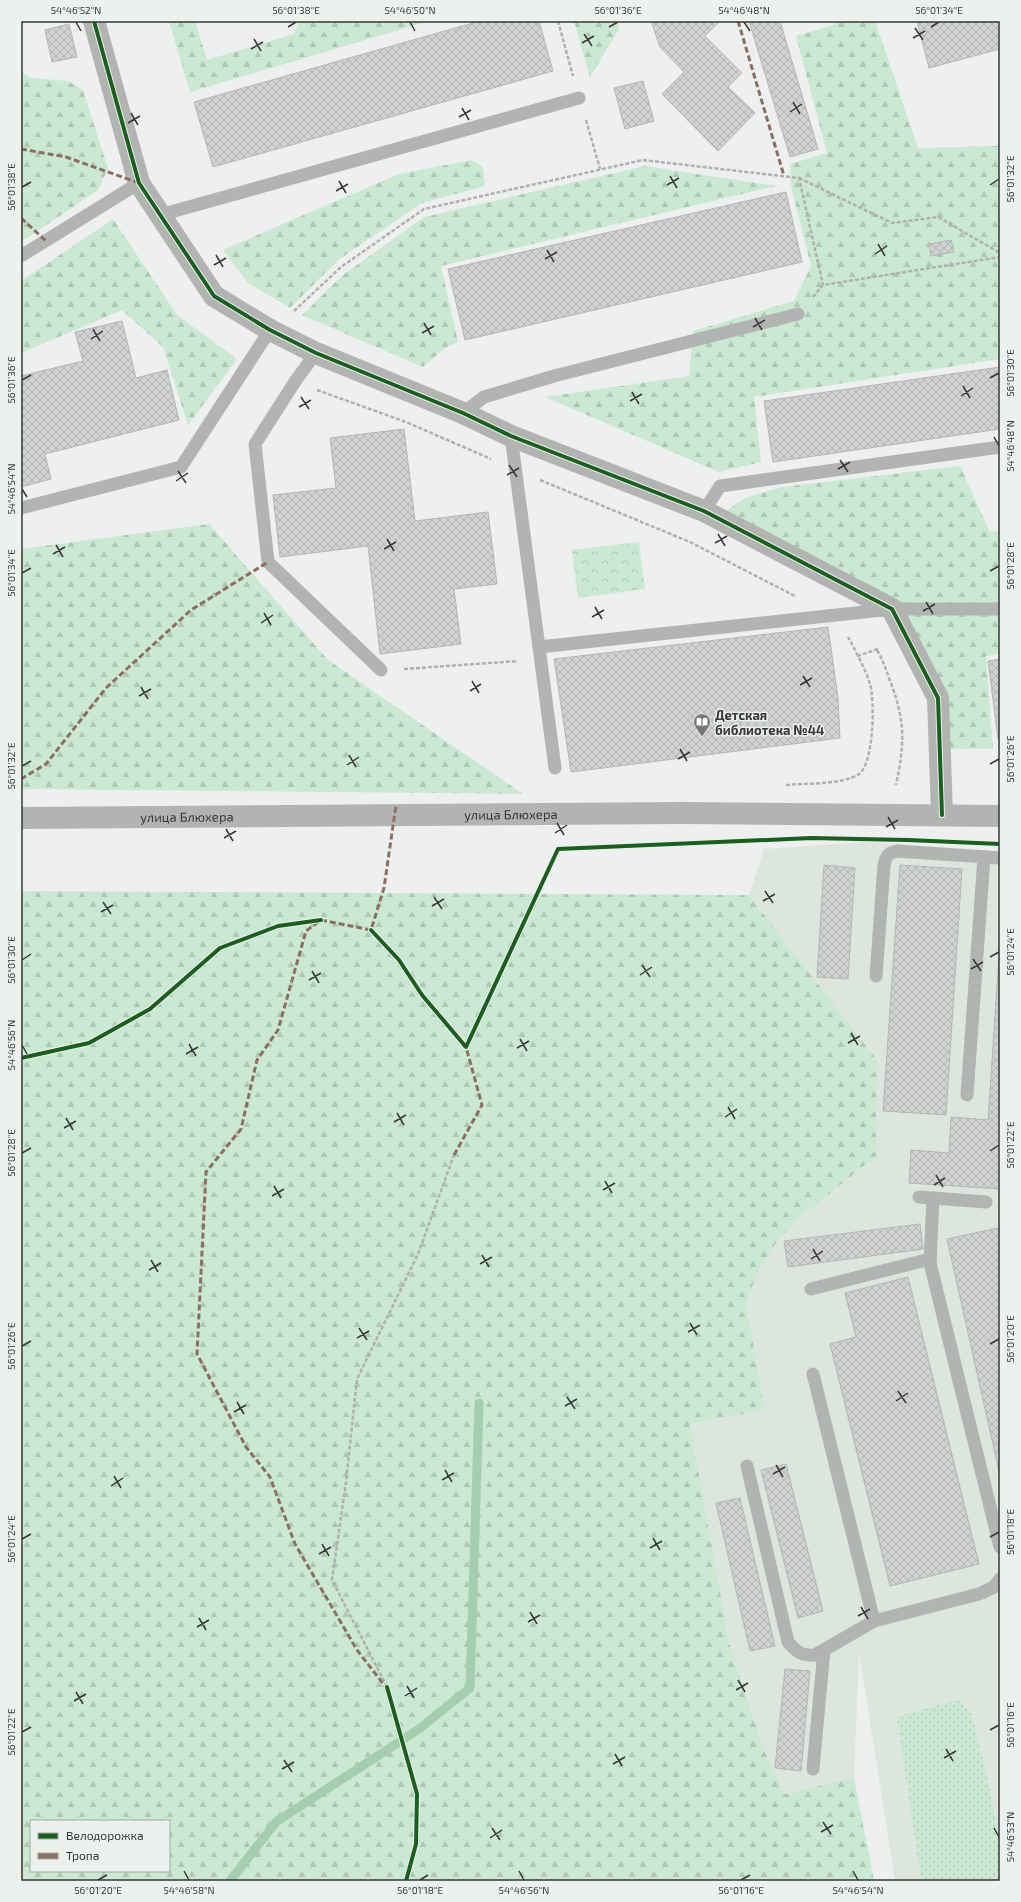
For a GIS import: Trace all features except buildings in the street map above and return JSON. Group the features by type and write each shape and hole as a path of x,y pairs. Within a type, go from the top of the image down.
{"street":[{"path":"94,21 139,183 214,296 270,330 316,353 463,413 511,436 704,511 892,609 938,698 942,816"},
{"name":"улица Блюхера","path":"21,818 682,813 1000,816"}],"lane":[{"path":"160,215 579,98"},
{"path":"21,256 139,183"},
{"path":"463,413 484,397 547,378 798,314"},
{"path":"21,508 181,467 270,330"},
{"path":"316,353 296,380 255,444 268,562 381,670"},
{"path":"511,436 555,768"},
{"path":"704,511 720,486 1000,447"},
{"path":"540,653 834,615 892,609 1000,609"},
{"path":"876,976 884,865 886,856 891,852 897,851 1000,858"},
{"path":"967,1095 984,857"},
{"path":"919,1197 986,1202"},
{"path":"933,1198 930,1259 997,1522 1000,1547"},
{"path":"811,1288 930,1259"},
{"path":"813,1374 874,1621"},
{"path":"747,1466 788,1642 797,1653 804,1656 815,1655 874,1621 979,1594 994,1587 1000,1579"},
{"path":"813,1769 824,1650"}],"path":[{"path":"288,316 341,266 424,209 643,160 800,178 892,223 938,217 1000,253"},
{"path":"800,178 823,285"},
{"path":"798,314 823,285 1000,256"},
{"path":"296,380 318,390 406,422 515,470 690,542 834,615 850,640 870,685 873,722 868,757 860,773 846,780 784,785"},
{"path":"877,650 886,663 902,721 904,744 896,785"},
{"path":"381,670 540,653"},
{"path":"387,1687 332,1580 346,1482 358,1379 418,1254 454,1155"}],"shaded area":[{"path":"865,842 1000,851 1000,1881 895,1881 859,1651 854,1778 784,1794 764,1750 729,1642 690,1423 765,1410 746,1303 759,1269 776,1243 803,1215 876,1156 877,1060 749,895 764,849"}],"green space":[{"path":"169,21 195,21 207,60 294,34 299,21 429,21 190,92"},
{"path":"574,21 617,21 619,29 590,77"},
{"path":"846,21 875,21 918,148 1000,146 1000,359 754,397 761,462 719,472 545,397 689,376 693,331 794,301 811,266 791,186 790,164 827,153 796,36"},
{"path":"21,72 31,78 68,81 83,90 108,169 98,190 21,242"},
{"path":"472,160 483,167 485,186 422,203 337,261 290,308 248,283 223,250 399,174"},
{"path":"645,166 776,186 441,266 458,342 445,348 423,367 302,315 343,275 424,217"},
{"path":"113,219 177,315 237,359 188,425 163,347 122,310 21,353 21,281"},
{"path":"960,466 990,532 1000,531 1000,654 986,656 993,749 949,749 946,700 911,622 723,513 745,498 782,487"},
{"path":"209,524 328,660 523,794 21,789 21,549"},
{"path":"639,542 645,589 578,598 572,550"},
{"path":"21,891 749,895 877,1060 876,1156 803,1215 776,1243 759,1269 746,1303 765,1410 690,1424 729,1642 764,1750 784,1794 854,1778 874,1881 21,1881"},
{"path":"957,1700 972,1714 992,1800 999,1849 1000,1868 997,1881 921,1881 897,1717"}],"waterway":[{"path":"230,1881 276,1822 419,1729 470,1688 479,1403"}],"marked path":[{"path":"738,21 784,176"},
{"path":"21,149 66,157 139,183"},
{"path":"21,218 46,241"},
{"path":"21,779 46,764 106,688 191,610 268,562"},
{"path":"388,1690 357,1650 295,1544 270,1477 246,1447 197,1354 206,1172 241,1129 257,1060 278,1030 306,931 321,920 371,930 384,888 396,805"},
{"path":"454,1155 482,1105 466,1047"}],"cycle path":[{"path":"94,21 139,183 214,296 270,330 316,353 463,413 511,436 704,511 892,609 938,698 942,815"},
{"path":"371,930 399,960 422,995 466,1047 558,849 811,838 1000,844"},
{"path":"21,1058 89,1043 150,1009 220,948 278,926 321,920"},
{"path":"387,1687 417,1794 416,1844 406,1881"}],"place":[{"name":"Детская библиотека №44","path":"702,737"}]}
